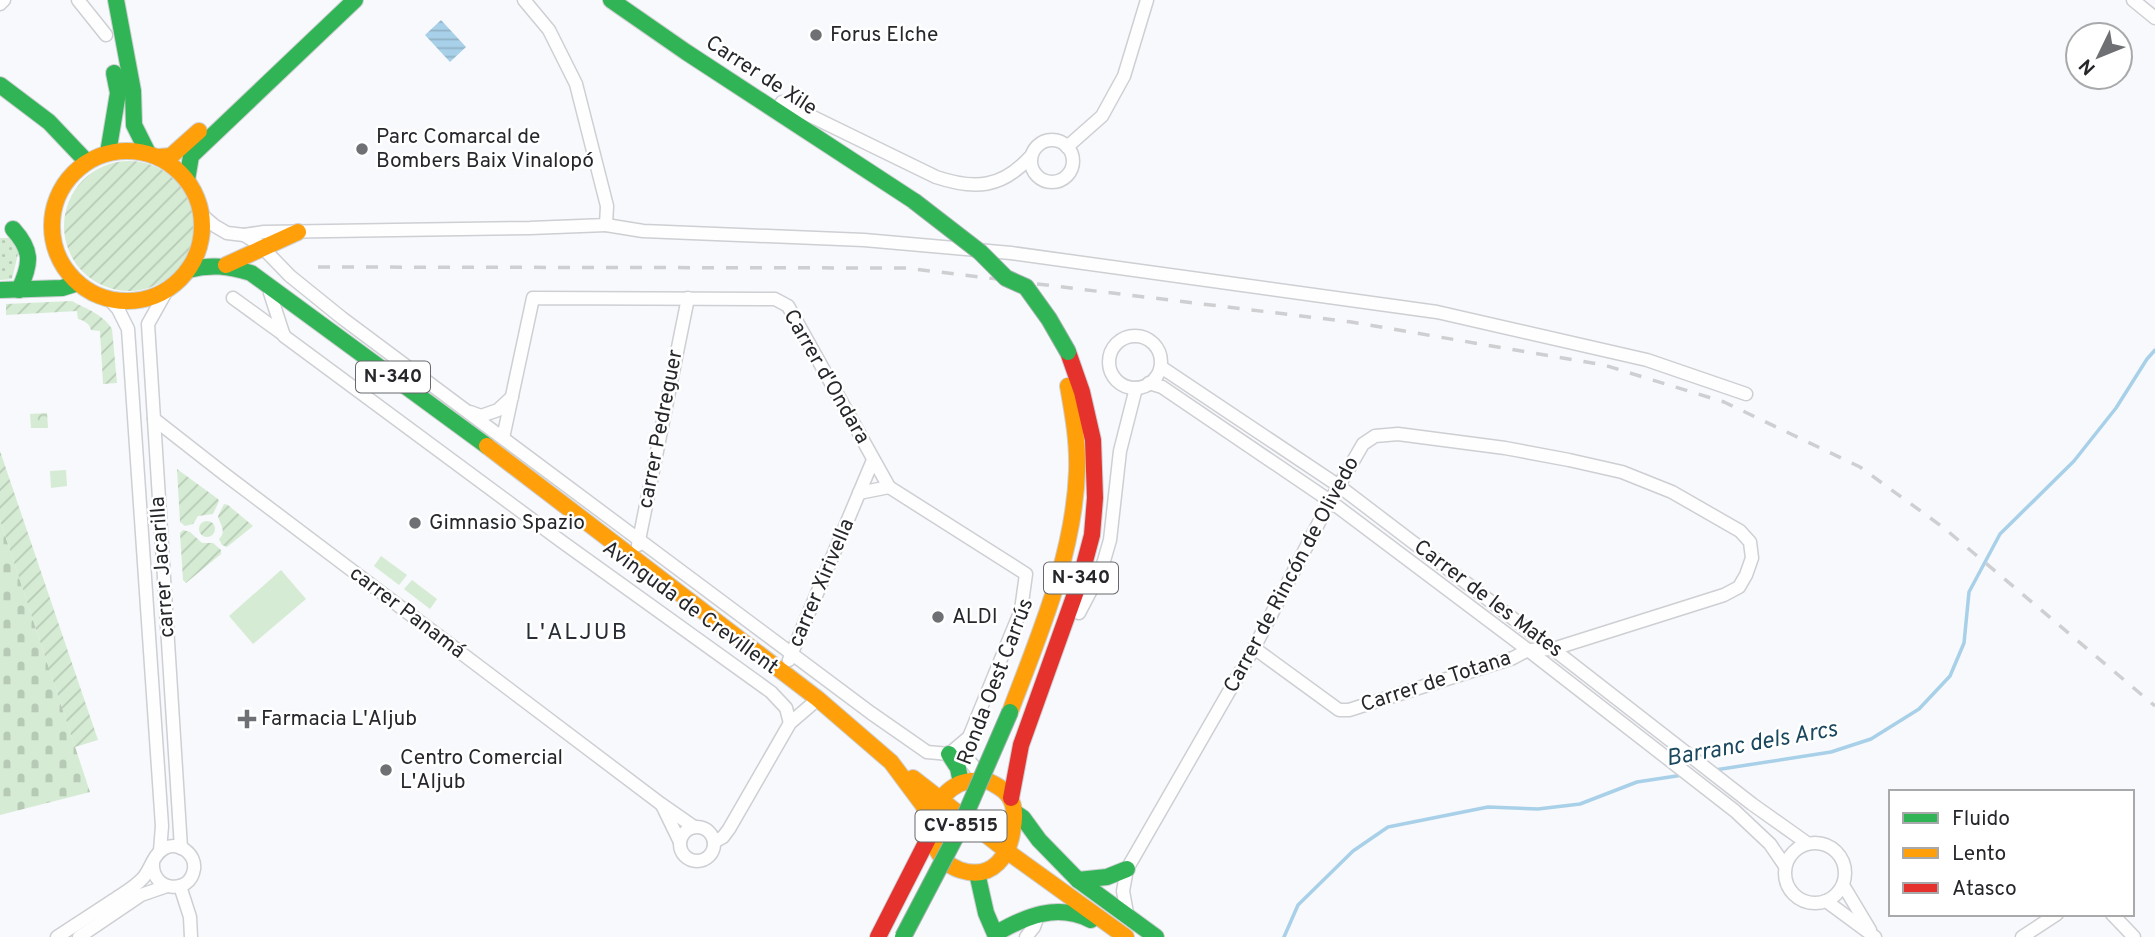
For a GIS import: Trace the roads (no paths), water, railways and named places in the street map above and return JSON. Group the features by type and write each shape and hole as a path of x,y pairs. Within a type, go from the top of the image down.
{"main road":[{"path":"100,0 118,93 108,153"},
{"path":"116,0 134,90 134,125 153,155 174,167 187,180 202,215 201,241 188,271 167,290 145,299 128,301 109,299 93,293 78,283 59,258 53,241 54,206 72,174 87,162 108,153 127,150 153,155 170,156 336,0"},
{"path":"187,180 191,156 355,0"},
{"name":"Carrer de Xile","path":"611,0 732,84 890,184"},
{"path":"0,85 49,122 87,162"},
{"name":"Ronda Oest Carrús","path":"890,184 980,252 1006,278 1026,287 1049,319 1082,393 1093,440 1095,498 1092,535 1051,666 1021,745 1012,805 1012,838 1007,852"},
{"path":"7,230 32,225 54,206"},
{"path":"7,230 20,236 29,252 30,262 19,290"},
{"path":"188,271 211,264 226,265 276,239 298,232"},
{"name":"Avinguda de Crevillent","path":"226,265 251,274 271,287 510,463 818,699 891,762 916,794 939,853 950,866 963,873 976,873"},
{"path":"0,290 62,288 78,283"},
{"path":"271,287 307,300 342,318"},
{"name":"Ronda Oest Carrús","path":"903,937 957,834 1010,712 1065,555 1075,504 1079,456 1065,358"},
{"path":"954,750 961,783"},
{"name":"N-340","path":"891,762 1007,852 1126,937"},
{"path":"930,827 941,800 961,783 986,780 998,785 1039,840 1078,880 1156,937"},
{"name":"CV-8515","path":"878,937 930,827"},
{"path":"1007,852 999,862 976,873 994,936 1021,919 1054,910 1079,913 1116,937"},
{"path":"1078,880 1107,877 1127,869"}],"street":[{"path":"0,4 4,0"},
{"path":"78,0 106,35"},
{"path":"524,0 549,30 576,84 607,206 606,225"},
{"path":"625,0 655,25 666,40"},
{"path":"1068,147 1102,116 1125,76 1147,0"},
{"path":"2133,0 2155,18"},
{"path":"732,84 767,94 936,177 957,184 982,185 1002,180 1017,171 1039,144 1046,141 1060,141 1068,147 1073,166 1065,179 1058,182 1042,181 1032,171 1031,157"},
{"name":"Avinguda de Crevillent","path":"202,215 227,233 244,235 263,248 278,266 342,318 871,713 927,752 954,750"},
{"path":"244,235 606,225 643,231 864,240 1011,253 1437,312 1647,360 1746,394"},
{"path":"278,266 282,249 298,232"},
{"path":"271,287 284,335"},
{"name":"carrer Jacarilla","path":"167,290 148,324 181,848"},
{"name":"Avinguda de Crevillent","path":"233,298 550,533 771,692 786,708 790,723"},
{"name":"Carrer d'Ondara","path":"512,397 533,298 775,299 788,306 889,487 1026,574 1021,610 969,737 954,750"},
{"name":"carrer Pedreguer","path":"635,559 688,298"},
{"name":"carrer Jacarilla","path":"109,299 118,309 128,329 162,826 160,850"},
{"path":"1143,337 1152,342 1159,351 1158,374 1149,383 1136,388 1124,385 1114,377 1109,362 1114,346 1123,338 1143,337"},
{"name":"Carrer de les Mates","path":"1160,367 1339,486 1752,804 1807,843"},
{"name":"Carrer de les Mates","path":"1149,383 1162,387 1330,501 1528,650 1735,811 1770,844 1785,866"},
{"path":"1051,666 1101,571 1110,540 1120,451 1136,388"},
{"path":"510,463 505,440 512,397"},
{"path":"468,411 481,416 498,410 512,397"},
{"path":"135,422 154,419"},
{"name":"carrer Panamá","path":"154,419 694,827"},
{"name":"Carrer de Rincón de Olivedo","path":"1127,915 1122,891 1127,869 1254,648 1330,501 1363,444 1375,436 1398,434 1504,448 1622,472 1672,492 1740,531 1750,542 1752,558 1745,575"},
{"name":"carrer Xirivella","path":"784,672 873,460"},
{"name":"carrer Xirivella","path":"859,494 889,487"},
{"name":"Carrer de Totana","path":"1254,648 1339,710 1349,710 1513,658 1528,650 1553,649 1724,594 1739,587 1745,575"},
{"path":"711,836 731,823 790,723 818,699"},
{"path":"954,750 986,780"},
{"name":"carrer Panamá","path":"661,804 680,840"},
{"path":"694,827 711,836 709,856 700,861 689,860 681,852 680,840 685,831 694,827"},
{"path":"1807,843 1826,844 1841,857 1845,866 1843,885 1839,892 1826,901 1807,902 1791,893 1784,876 1785,866 1793,851 1807,843"},
{"path":"57,937 134,886 143,878 160,850 170,846 181,848 192,858 194,868 188,881 141,895 79,937"},
{"path":"153,863 156,877 173,886 190,918 191,937"},
{"path":"1843,885 1873,935"},
{"path":"1826,901 1873,935"},
{"path":"1026,937 1039,914"},
{"path":"2022,937 2054,916"},
{"path":"2114,916 2134,937"}],"water":[{"path":"441,20 466,47 450,62 425,35"}],"waterway":[{"name":"Barranc dels Arcs","path":"1715,770 1831,752 1871,739 1919,709 1950,676 1964,643 1969,592 2000,534 2074,461 2116,408 2155,350"},
{"name":"Barranc dels Arcs","path":"1284,937 1298,905 1353,851 1388,827 1488,807 1538,809 1580,804 1637,782 1683,775"}],"railway":[{"path":"318,267 906,268 1351,322 1604,365 1724,402 1860,467 1944,528 2155,706"}],"place":[{"name":"Forus Elche","path":"816,35"},
{"name":"Parc Comarcal de Bombers Baix Vinalopó","path":"362,149"},
{"name":"Gimnasio Spazio","path":"415,523"},
{"name":"ALDI","path":"938,617"},
{"name":"Farmacia L'Aljub","path":"247,719"},
{"name":"Centro Comercial L'Aljub","path":"386,770"}],"district":[{"name":"L'ALJUB","path":"577,633"}]}
